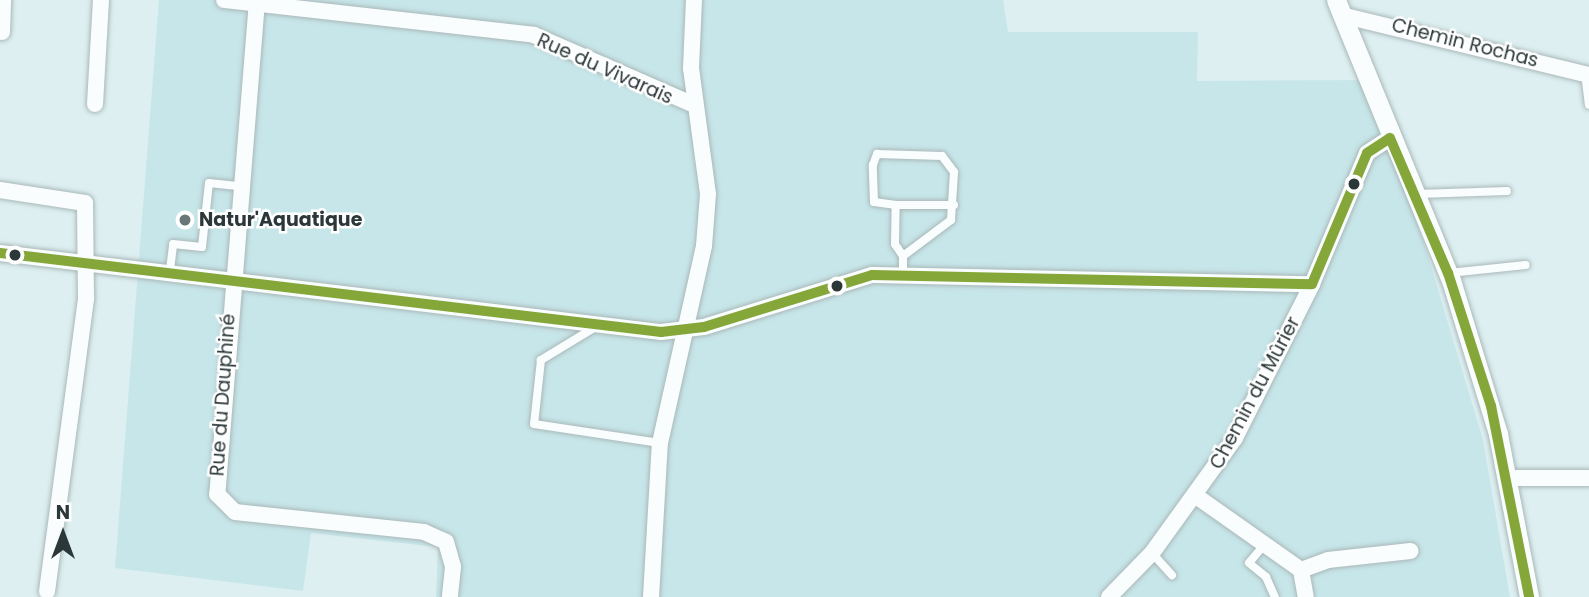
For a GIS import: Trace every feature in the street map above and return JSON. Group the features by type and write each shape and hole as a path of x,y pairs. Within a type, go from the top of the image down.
{"street":[{"path":"2,32 3,0"},
{"path":"94,104 101,0"},
{"name":"Rue du Vivarais","path":"224,0 257,1 534,35 694,105"},
{"path":"651,597 660,443 704,246 708,194 694,105 694,0"},
{"name":"Rue du Dauphiné","path":"257,1 231,279 217,494 235,512 424,532 446,542 453,567 450,597"},
{"path":"1338,8 1390,138 1418,194 1448,273 1508,478 1529,597"},
{"name":"Chemin Rochas","path":"1338,8 1587,74"},
{"name":"Chemin du Mûrier","path":"1109,597 1152,554 1196,496 1252,407 1312,284 1367,153 1390,138"},
{"path":"0,190 84,200 81,259 86,299 47,591"},
{"path":"0,253 81,259 597,326 686,331 856,279 903,274 1312,284"},
{"path":"1508,478 1589,478"},
{"path":"1196,496 1301,570 1307,597"},
{"path":"1301,570 1328,560 1410,551"}],"lane":[{"path":"1587,74 1589,105"},
{"path":"903,256 951,220 954,205 954,172 942,156 877,154 874,202 896,205 954,205"},
{"path":"170,270 173,244 202,247 209,183 240,186"},
{"path":"1418,194 1507,191"},
{"path":"896,205 895,244 903,256 903,274"},
{"path":"1448,273 1526,265"},
{"path":"597,326 541,360 534,424 660,443"},
{"path":"1264,545 1249,563 1266,577 1275,597"},
{"path":"1152,554 1172,575"}],"shaded area":[{"path":"159,0 1003,0 1008,32 1198,32 1197,81 1375,80 1483,440 1510,597 436,597 438,547 311,533 303,591 115,568"}],"transit line":[{"path":"1390,138 1448,273 1491,406 1529,597"},
{"path":"1312,284 1367,153 1390,138"},
{"path":"0,253 661,332 704,327 872,275 1312,284"}],"place":[{"name":"Natur'Aquatique","path":"185,220"}]}
